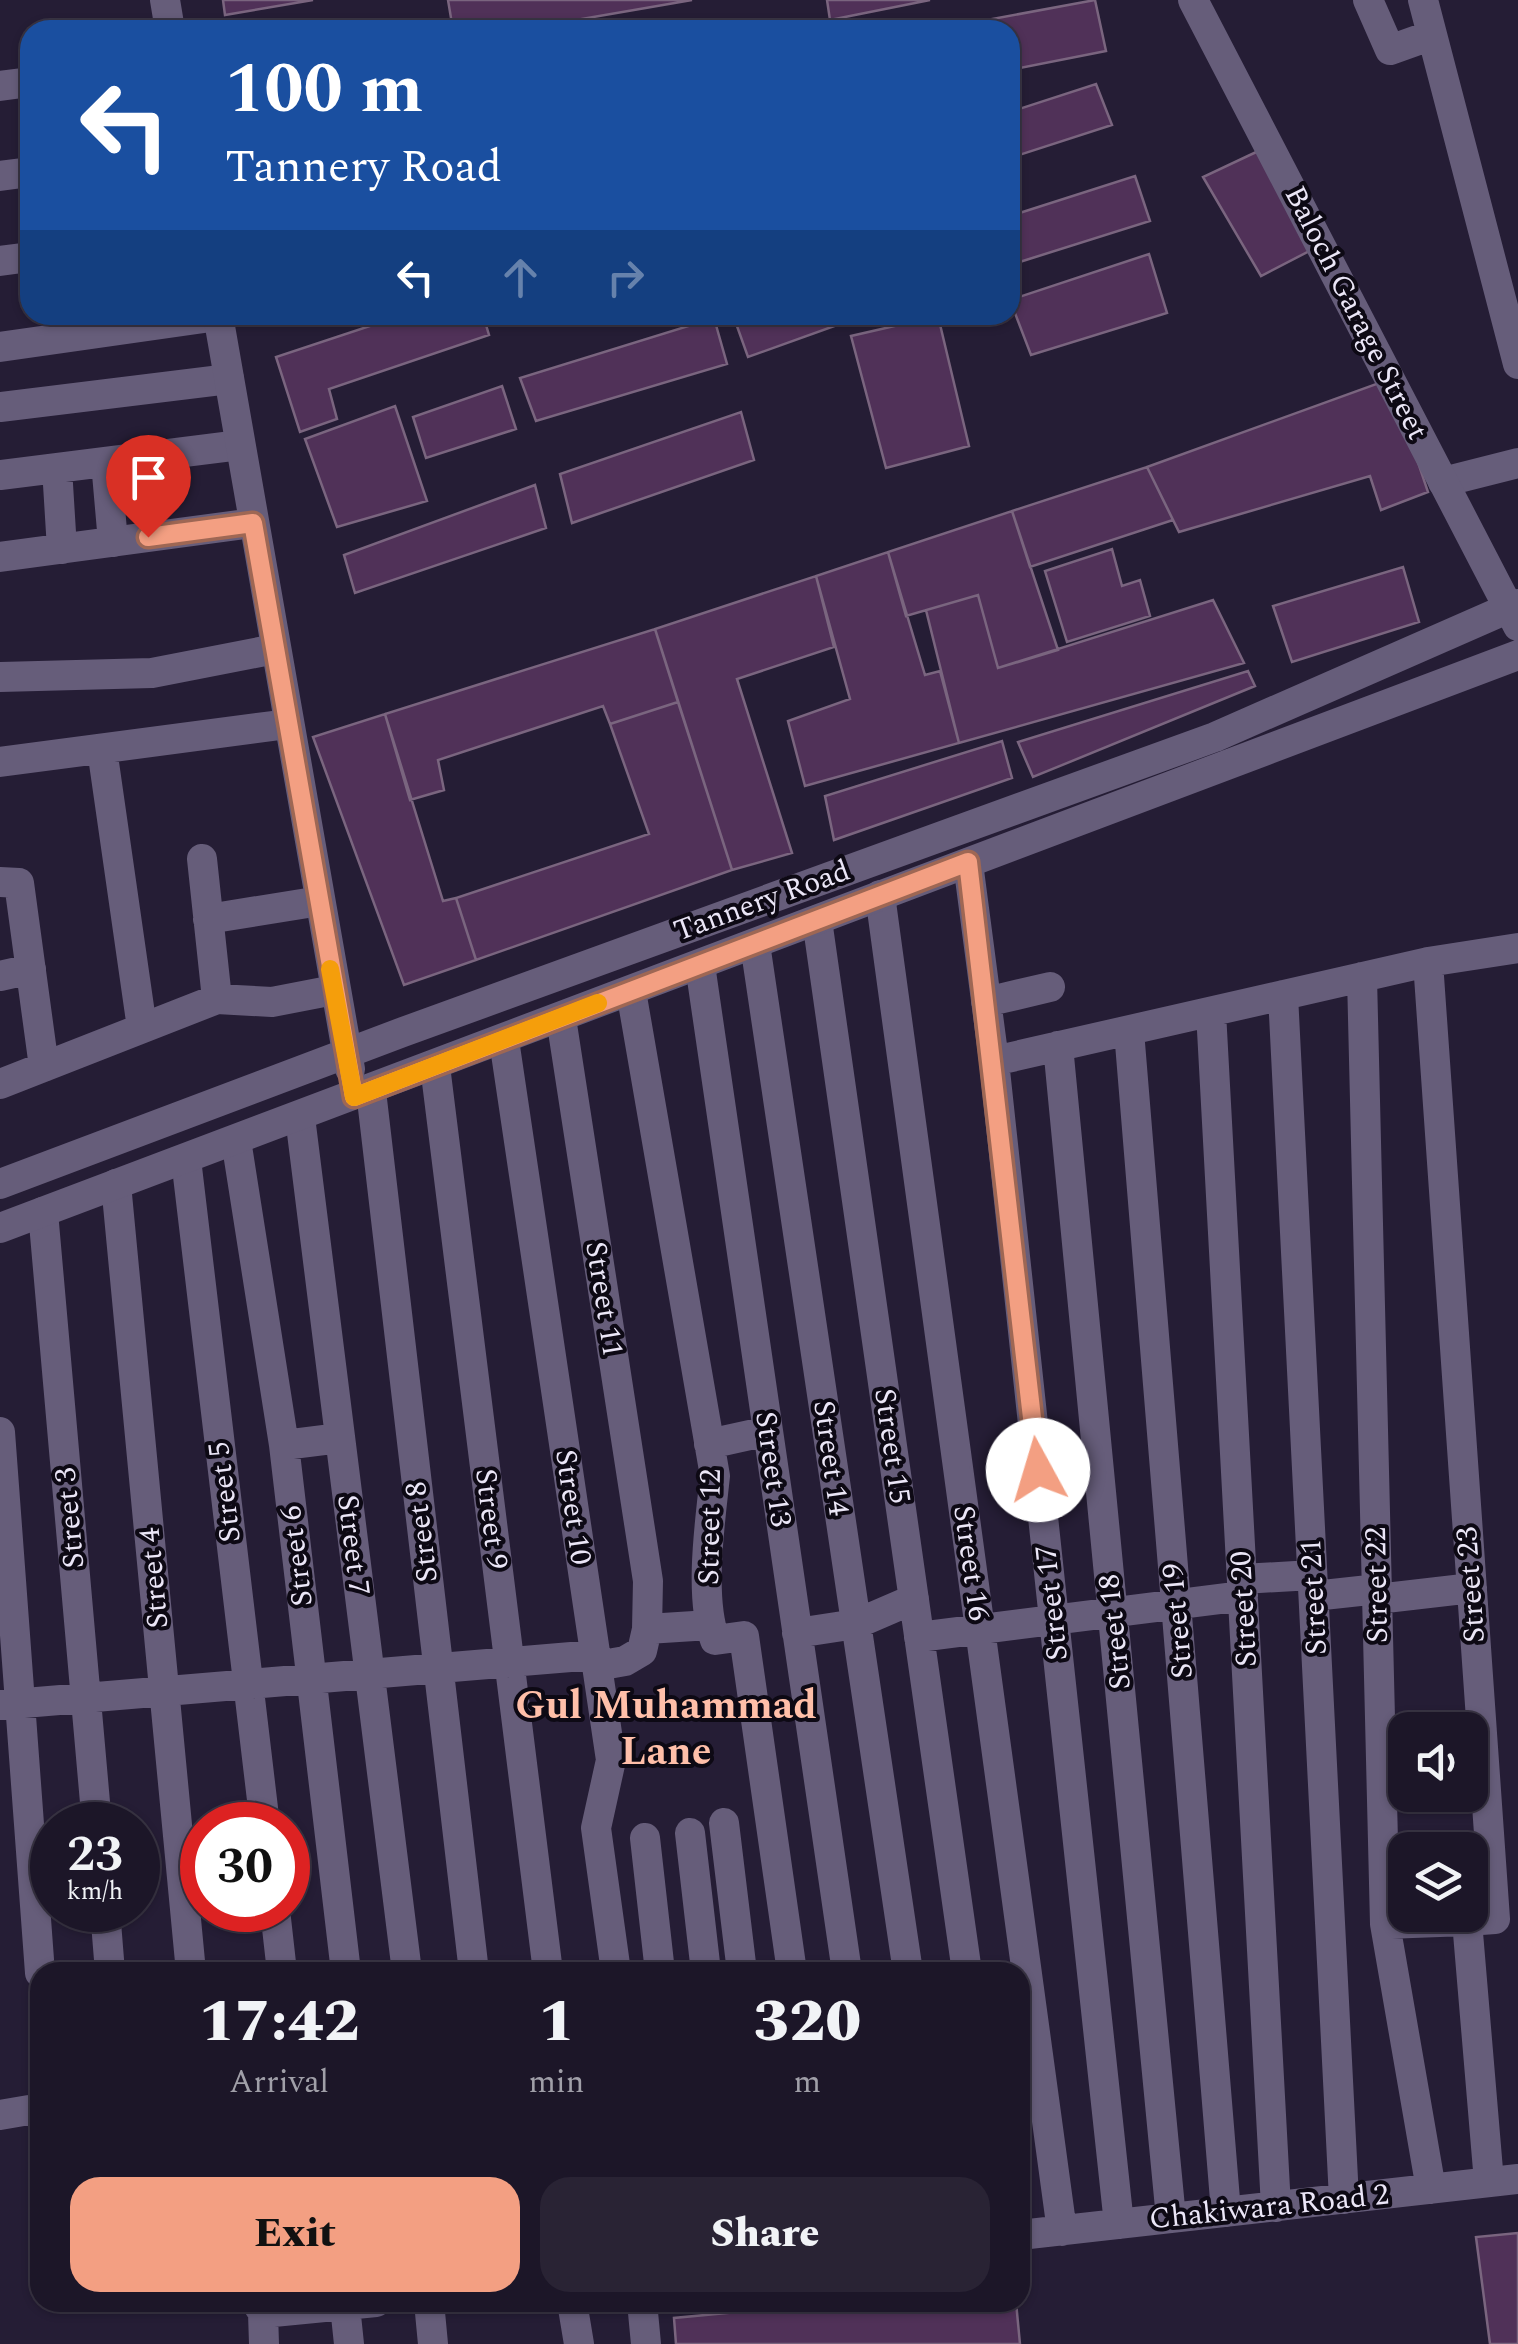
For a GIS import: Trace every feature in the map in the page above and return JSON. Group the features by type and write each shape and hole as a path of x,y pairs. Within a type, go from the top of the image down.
{"street":[{"name":"Baloch Garage Street","path":"1193,0 1515,613"},
{"path":"1368,0 1390,50 1432,35"},
{"path":"1424,0 1518,364"},
{"path":"0,346 149,325"},
{"name":"Street 8","path":"221,325 334,990 362,1094 473,1962"},
{"path":"0,407 229,379"},
{"path":"0,475 240,445"},
{"path":"106,462 113,542"},
{"path":"1443,482 1518,463"},
{"path":"58,468 62,549"},
{"path":"0,557 253,523"},
{"name":"Tannery Road","path":"0,1184 1215,737 1515,613"},
{"path":"0,678 152,673 275,649"},
{"name":"Tannery Road","path":"0,1228 1518,656"},
{"path":"0,762 288,724"},
{"path":"102,749 142,1028"},
{"path":"202,860 217,999"},
{"name":"Street 17","path":"968,862 994,1061 1119,2224"},
{"path":"0,882 20,883 44,1066"},
{"name":"Street 16","path":"880,896 1025,1962"},
{"path":"208,919 320,901"},
{"name":"Street 15","path":"817,920 967,1962"},
{"name":"Street 14","path":"754,944 907,1962"},
{"path":"994,1061 1428,962 1518,948"},
{"name":"Street 23","path":"1428,962 1472,1588 1506,1889 1495,1919 1488,1920"},
{"name":"Street 13","path":"700,965 846,1962"},
{"path":"0,976 31,968"},
{"name":"Street 22","path":"1362,977 1386,1924 1430,2189"},
{"path":"986,1002 1050,987"},
{"path":"0,1084 217,999 250,997 272,1002 334,990"},
{"name":"Street 12","path":"631,991 715,1476 708,1539 710,1625 714,1640 744,1636"},
{"name":"Street 21","path":"1283,996 1344,2199"},
{"name":"Street 20","path":"1211,1012 1276,2207"},
{"name":"Street 11","path":"561,1018 648,1581 648,1629"},
{"name":"Street 19","path":"1129,1030 1226,2212"},
{"name":"Street 10","path":"504,1040 611,1760 596,1828 615,1962"},
{"name":"Street 18","path":"1058,1046 1172,2218"},
{"name":"Street 9","path":"435,1066 547,1962"},
{"name":"Street 7","path":"300,1117 406,1962"},
{"name":"Street 6","path":"236,1140 284,1445 345,1962"},
{"name":"Street 5","path":"186,1159 262,1802"},
{"name":"Street 4","path":"116,1184 190,1962"},
{"name":"Street 3","path":"43,1212 95,1802"},
{"path":"0,1432 10,1705 39,1962"},
{"path":"709,1444 768,1432"},
{"path":"284,1445 340,1438"},
{"path":"919,1637 1176,1602 1243,1588 1313,1586 1377,1594 1472,1588"},
{"path":"791,1962 744,1636 856,1624 914,1599"},
{"path":"10,1705 509,1662 625,1661 642,1651 648,1629 710,1625"},
{"path":"724,1823 741,1962"},
{"path":"690,1833 705,1962"},
{"path":"645,1838 659,1962"},
{"path":"107,1932 109,1962"},
{"path":"277,1932 281,1962"},
{"path":"1470,1932 1504,2181"},
{"name":"Street 16","path":"1030,1995 1062,2230"},
{"path":"0,2116 30,2110"},
{"name":"Chakiwara Road 2","path":"1030,2234 1504,2181"},
{"path":"260,2312 264,2344"},
{"path":"346,2312 349,2344"},
{"path":"430,2312 433,2344"},
{"path":"573,2312 578,2344"},
{"path":"643,2312 646,2344"}],"building":[{"path":"223,0 313,0 225,15"},
{"path":"448,0 692,0 576,20 451,20"},
{"path":"827,0 930,0 830,20"},
{"path":"1095,0 1106,51 1020,68 1020,20 987,20"},
{"path":"1096,84 1112,125 1020,155 1020,109"},
{"path":"1269,146 1321,245 1261,276 1203,177"},
{"path":"1135,176 1150,221 1020,262 1020,213"},
{"path":"1149,254 1167,313 1031,355 1020,325 1020,297"},
{"path":"373,325 486,325 489,335 329,389 337,419 300,432 276,357"},
{"path":"691,325 716,325 727,364 536,421 520,378"},
{"path":"737,325 837,325 748,357"},
{"path":"899,325 940,325 969,446 886,468 851,336"},
{"path":"1390,379 1428,492 1381,510 1370,476 1179,532 1147,467"},
{"path":"502,386 516,429 426,458 413,417"},
{"path":"395,406 427,501 337,527 305,439"},
{"path":"741,412 754,460 572,523 560,474"},
{"path":"1147,467 1173,520 1030,567 1012,511"},
{"path":"535,485 546,528 355,593 344,555"},
{"path":"1012,511 1058,650 998,668 978,595 906,616 888,552"},
{"path":"1112,549 1122,586 1140,580 1150,616 1067,642 1045,571"},
{"path":"888,552 925,675 940,671 959,743 805,786 788,721 850,699 816,576"},
{"path":"1403,567 1419,622 1292,662 1273,606"},
{"path":"816,576 834,647 737,679 792,853 732,870 655,629"},
{"path":"978,595 998,668 1213,600 1244,663 959,743 926,610"},
{"path":"655,629 678,702 610,724 603,706 438,760 444,790 410,800 385,714"},
{"path":"1248,671 1255,686 1033,777 1018,742"},
{"path":"678,702 732,870 476,960 456,898 649,834 610,724"},
{"path":"385,714 443,901 456,898 476,960 404,985 313,737"},
{"path":"1002,741 1012,778 834,840 825,796"},
{"path":"1518,2233 1518,2344 1490,2344 1476,2237"},
{"path":"737,2312 1017,2312 1020,2344 676,2344 674,2318"}],"slow traffic":[{"path":"330,969 354,1097 598,1003"}],"district":[{"name":"Gul Muhammad Lane","path":"666,1729"}],"route":[{"path":"148,537 253,523 354,1097 968,862 994,1061 1038,1470"}]}
